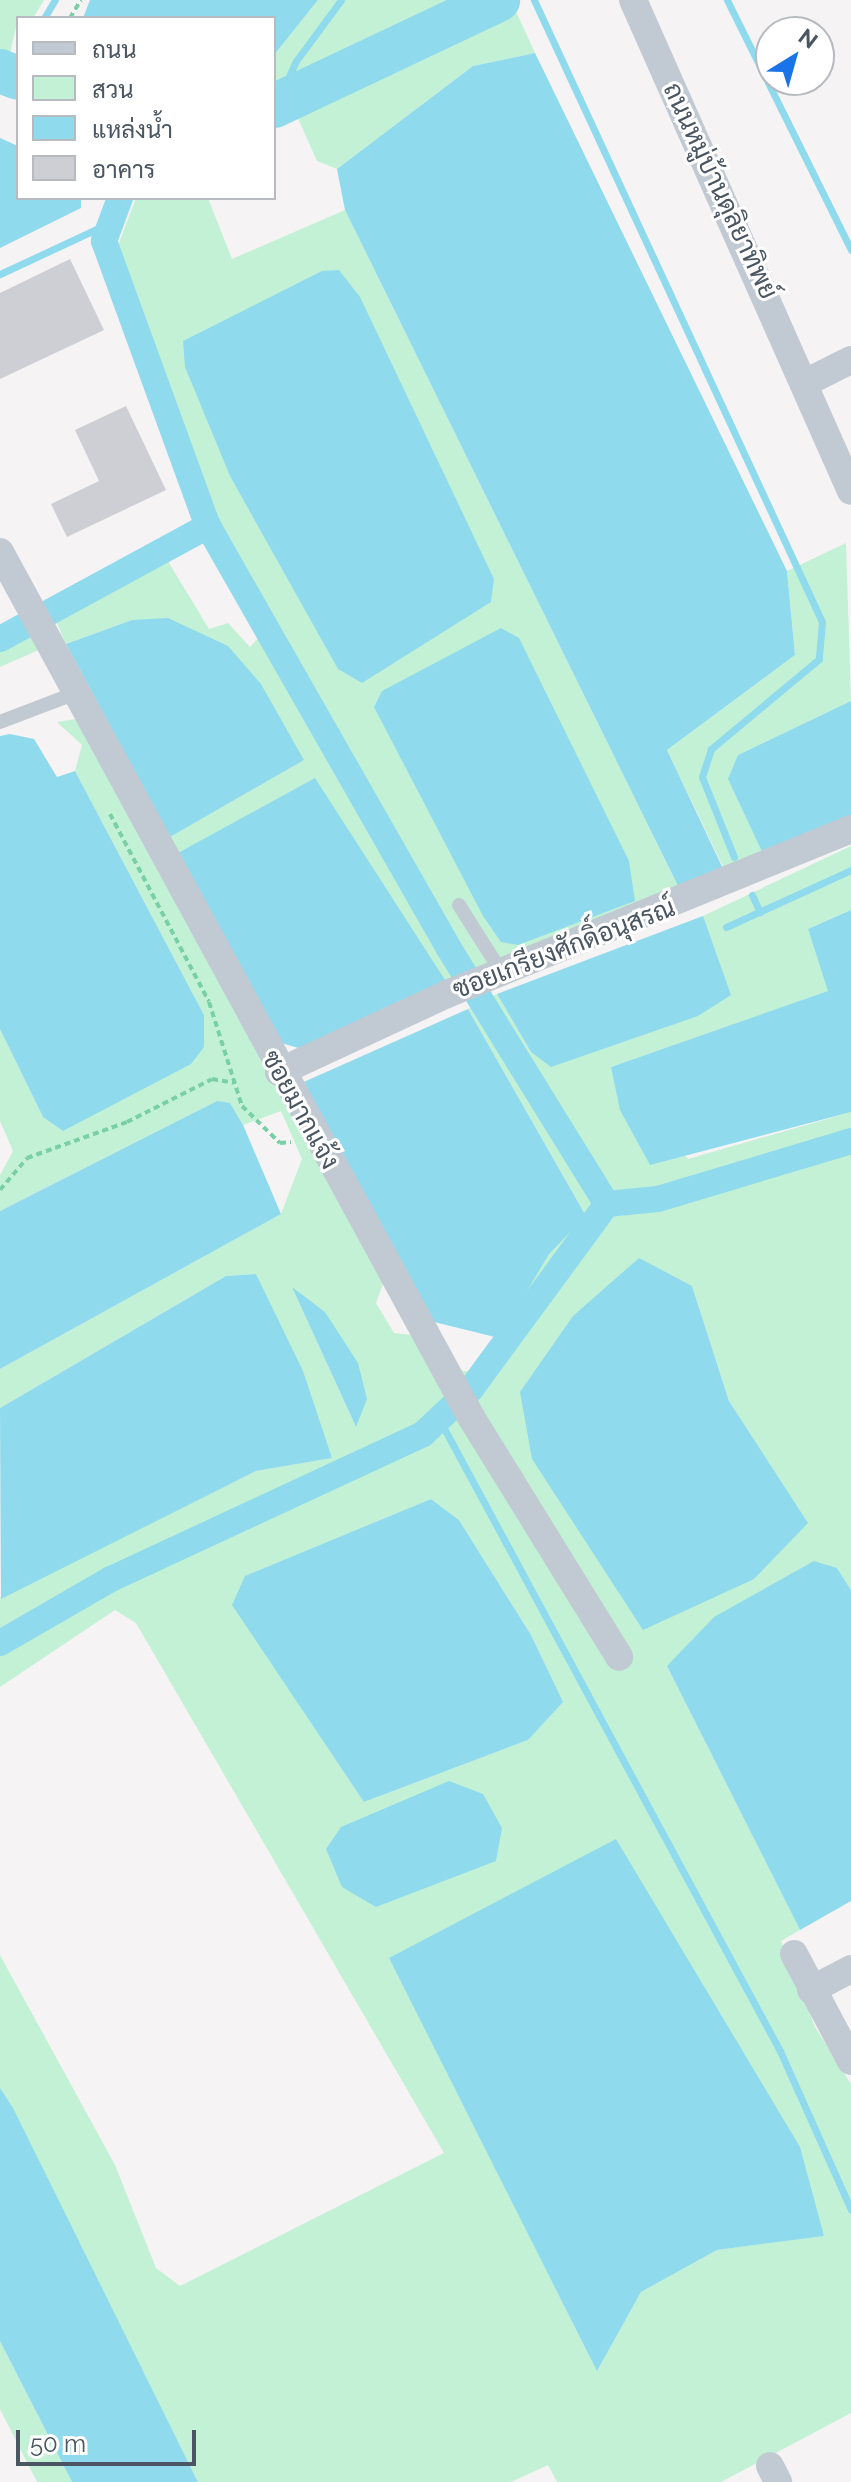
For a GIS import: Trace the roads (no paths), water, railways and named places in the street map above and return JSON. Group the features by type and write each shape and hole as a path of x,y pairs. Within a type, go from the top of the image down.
{"street":[{"name":"ถนนหมู่บ้านดุลิยาทิพย์","path":"633,0 807,382 851,491"},
{"path":"807,382 851,360"},
{"name":"ซอยมากแจ้ง","path":"0,552 279,1072 471,1417 619,1657"},
{"name":"ซอยเกรียงศักดิ์อนุสรณ์","path":"279,1072 447,994 851,829"},
{"path":"794,1954 851,2061"},
{"path":"811,1990 851,1969"}],"lane":[{"path":"0,722 76,693"},
{"path":"459,905 495,976"}],"water":[{"path":"90,0 318,0 276,52 276,16 84,16"},
{"path":"535,53 787,571 795,655 667,750 726,875 682,894 345,210 337,169 473,66"},
{"path":"0,138 16,145 16,200 81,200 81,208 0,248"},
{"path":"339,270 360,297 494,579 491,602 362,683 338,669 230,476 185,367 183,341 322,271"},
{"path":"168,618 228,646 261,684 304,760 170,837 66,644 132,620"},
{"path":"501,628 519,638 629,861 635,901 518,945 501,942 483,916 374,707 382,691"},
{"path":"851,701 851,817 765,858 728,779 738,755"},
{"path":"10,734 34,739 57,777 75,771 204,1015 204,1047 191,1064 63,1131 43,1117 0,1029 0,736"},
{"path":"315,778 447,983 305,1050 278,1042 178,853"},
{"path":"851,910 851,1112 650,1165 620,1110 611,1067 828,991 808,929"},
{"path":"703,916 731,995 698,1016 551,1067 531,1052 497,994"},
{"path":"468,1009 586,1216 549,1254 499,1338 430,1321 297,1085"},
{"path":"217,1101 230,1103 243,1125 281,1214 0,1369 0,1211"},
{"path":"639,1258 692,1286 729,1401 808,1523 754,1579 643,1630 532,1459 520,1392 573,1316"},
{"path":"256,1274 303,1371 332,1458 256,1471 1,1599 0,1408 226,1276"},
{"path":"292,1287 325,1312 358,1363 367,1399 356,1427"},
{"path":"431,1499 459,1520 531,1635 563,1702 528,1740 364,1802 232,1605 245,1576"},
{"path":"814,1561 837,1568 851,1590 851,1901 800,1930 667,1666 714,1617"},
{"path":"449,1781 483,1794 502,1828 496,1861 376,1907 342,1887 326,1849 341,1827"},
{"path":"616,1839 800,2147 824,2236 717,2250 641,2292 597,2371 389,1958"},
{"path":"0,2088 13,2108 198,2482 72,2482 0,2341"}],"waterway":[{"path":"45,16 55,0"},
{"path":"276,105 296,61 341,0"},
{"path":"276,105 498,0"},
{"path":"534,0 822,622 819,659 711,749 702,777 734,857"},
{"path":"727,0 851,250"},
{"path":"10,75 16,64"},
{"path":"0,71 16,77"},
{"path":"119,200 104,241 208,526 448,947 607,1204 658,1199 851,1141"},
{"path":"0,274 105,225"},
{"path":"0,639 208,526"},
{"path":"726,927 851,870"},
{"path":"752,895 760,912"},
{"path":"0,1643 111,1579 423,1434 471,1389 607,1204"},
{"path":"439,1419 780,2051 851,2210"}]}
